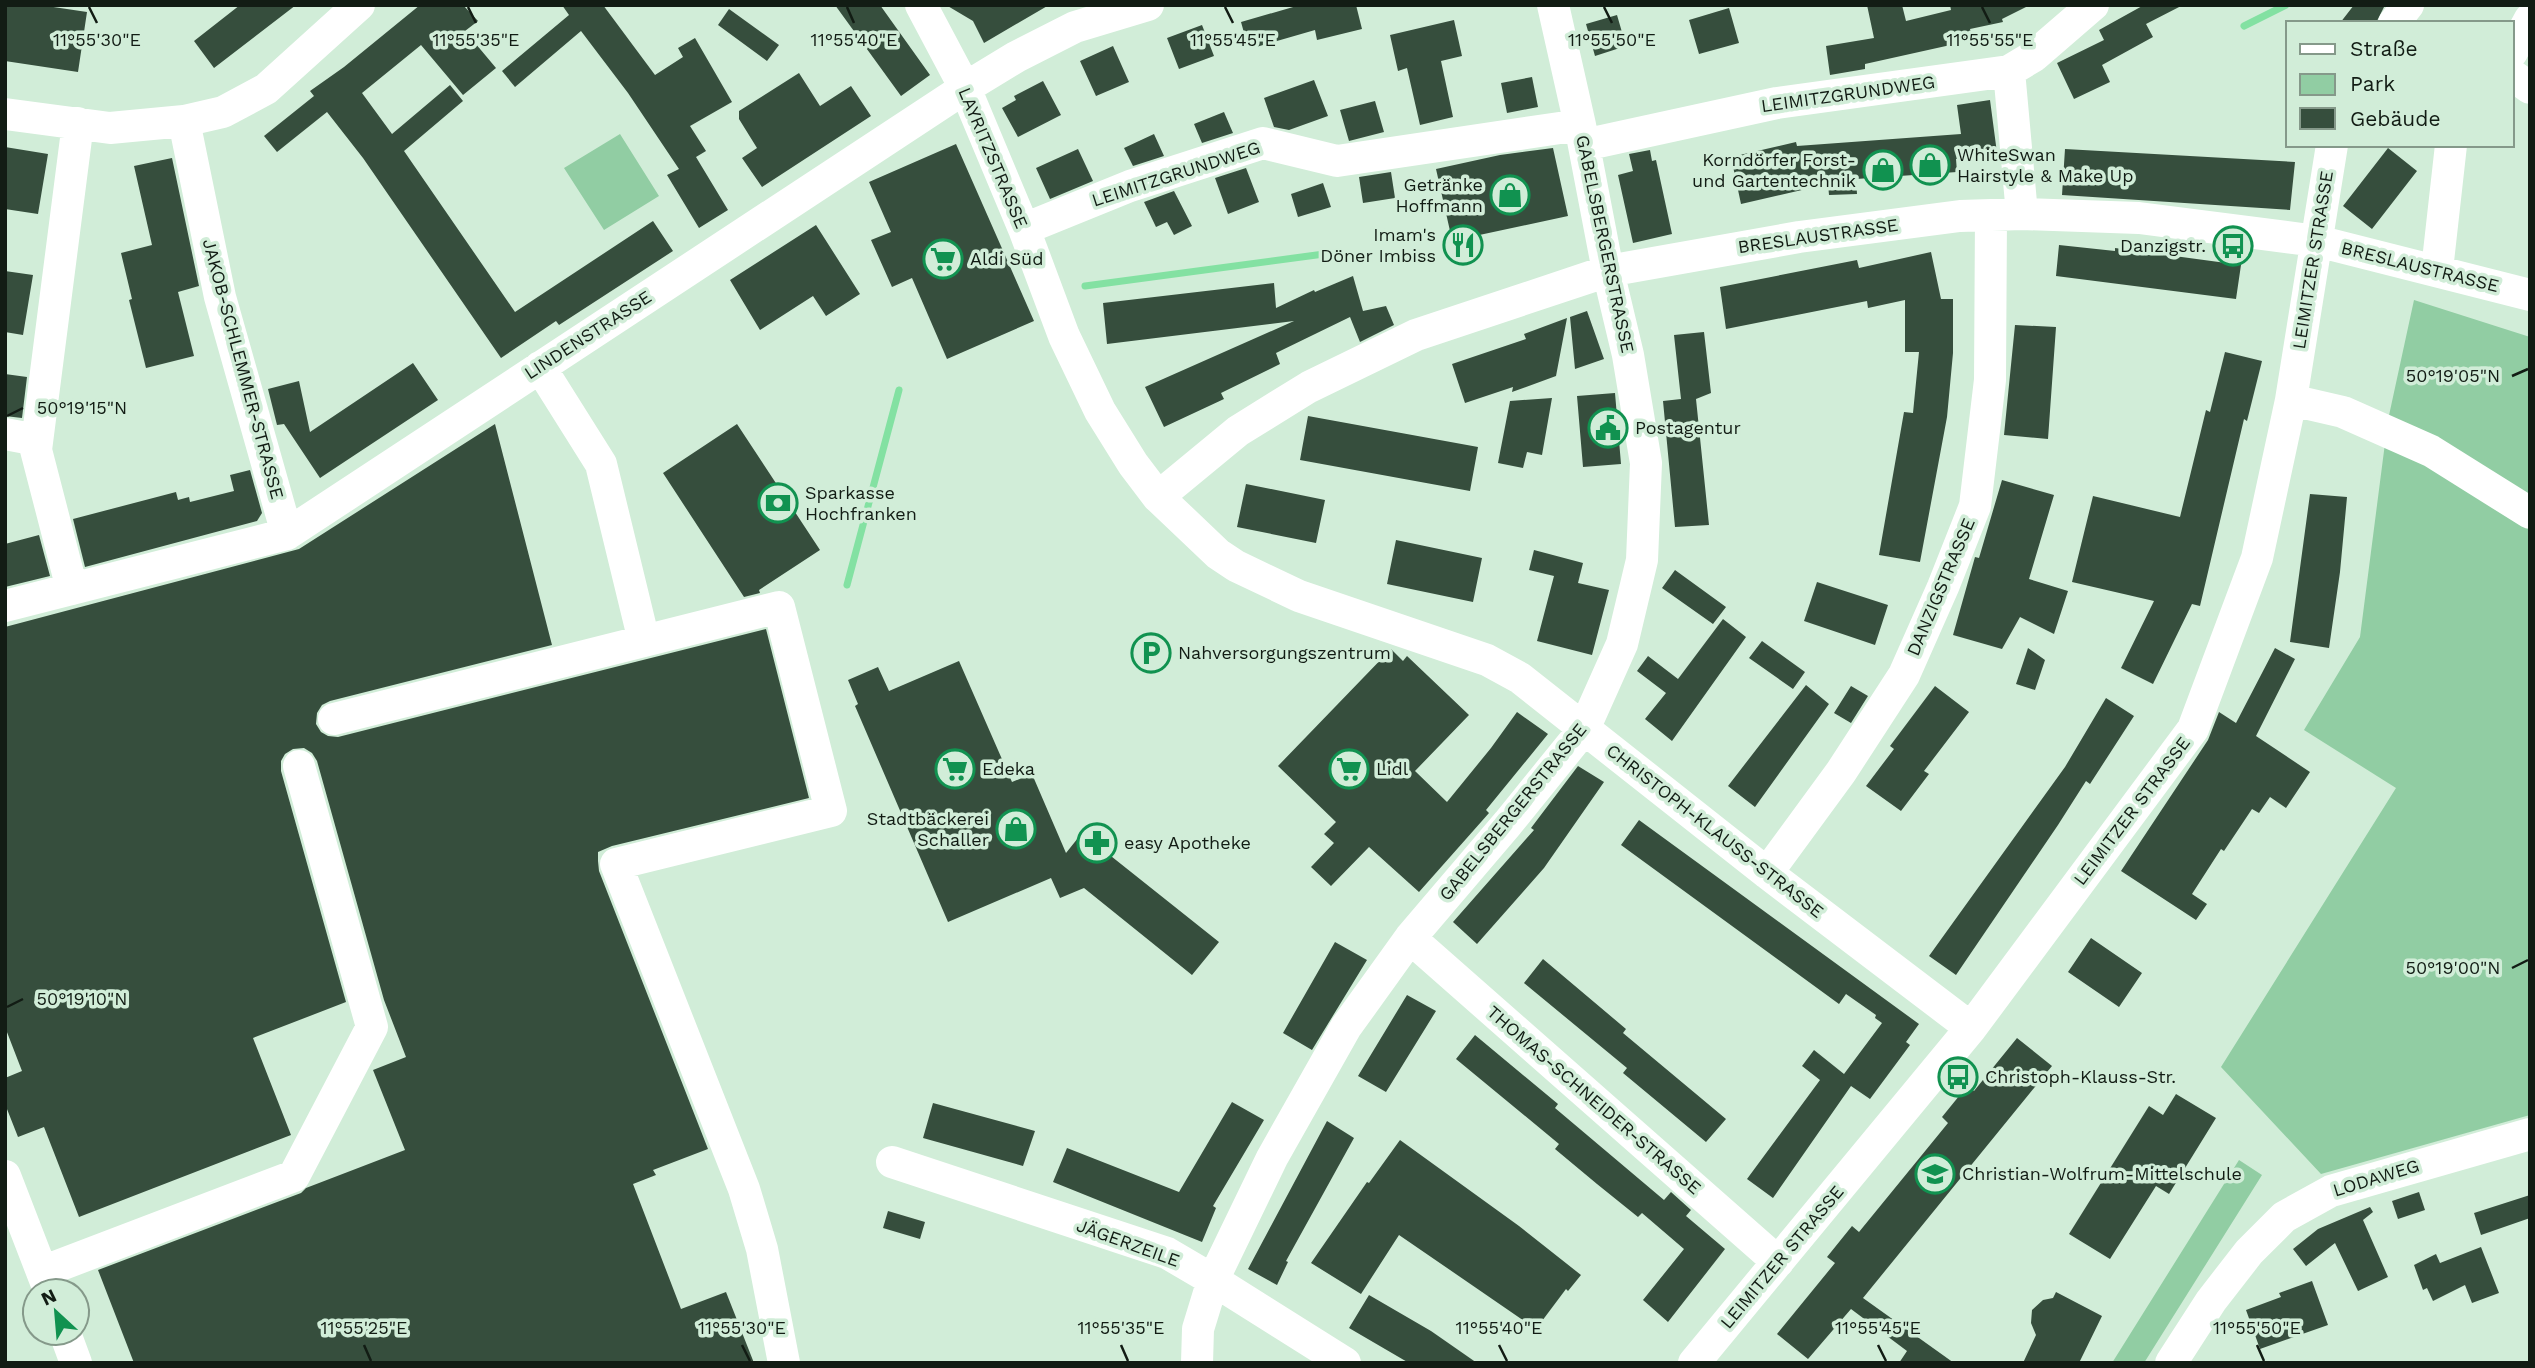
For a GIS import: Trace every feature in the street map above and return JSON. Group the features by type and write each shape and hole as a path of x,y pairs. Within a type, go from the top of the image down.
{"street":[{"path":"5,114 110,128 184,121 223,112 266,89 359,5"},
{"name":"LAYRITZSTRASSE","path":"921,5 965,88 1065,336 1100,411 1158,498"},
{"name":"LINDENSTRASSE","path":"5,606 288,534 965,88 1016,57 1075,27 1148,5"},
{"name":"GABELSBERGERSTRASSE","path":"1197,1363 1198,1329 1213,1280 1272,1158 1346,1027 1410,938 1584,729 1622,644 1642,560 1646,463 1628,355 1553,5"},
{"name":"LEIMITZGRUNDWEG","path":"1024,229 1130,186 1263,143 1337,161 1582,135 1777,103 2008,71 2034,55 2093,5"},
{"path":"2396,21 2409,5"},
{"path":"2514,48 2530,19"},
{"path":"2008,71 2022,214"},
{"path":"2514,76 2530,88"},
{"name":"JAKOB-SCHLEMMER-STRASSE","path":"184,121 220,297 288,534"},
{"path":"72,589 36,450 78,123"},
{"name":"LEIMITZER STRASSE","path":"1700,1360 1777,1262 1971,1028 2193,729 2257,558 2291,400 2332,147"},
{"path":"2437,271 2451,147"},
{"name":"BRESLAUSTRASSE","path":"1158,498 1238,431 1309,387 1416,335 1608,271 1799,237 1959,216 2022,214 2139,218 2318,241 2530,295"},
{"name":"DANZIGSTRASSE","path":"1767,873 1841,772 1904,675 1975,506 1990,380 1991,216"},
{"path":"540,367 601,464 644,641"},
{"path":"2291,400 2343,412 2431,450 2530,513"},
{"path":"5,434 37,440"},
{"name":"CHRISTOPH-KLAUSS-STRASSE","path":"1158,498 1218,554 1236,566 1299,596 1487,660 1520,678 1767,873 1971,1028"},
{"path":"334,719 779,607 831,811 617,864 747,1197 765,1262 784,1363"},
{"path":"54,1277 294,1176 372,1027 299,766"},
{"name":"THOMAS-SCHNEIDER-STRASSE","path":"1410,938 1777,1262"},
{"name":"LODAWEG","path":"2171,1363 2226,1281 2249,1252 2284,1217 2331,1191 2530,1134"},
{"name":"JÄGERZEILE","path":"892,1162 1167,1253 1345,1363"},
{"path":"5,1176 43,1277"}],"green space":[{"path":"620,134 659,196 604,230 564,168"},
{"path":"2414,300 2530,337 2530,1115 2321,1174 2221,1067 2396,788 2304,730 2360,637 2388,420"},
{"path":"2239,1160 2262,1175 2144,1363 2112,1363"}],"building":[{"path":"5,5 40,5 87,12 78,72 5,61"},
{"path":"240,5 296,5 214,68 194,41"},
{"path":"420,5 463,5 478,21 465,31 496,68 463,95 421,45 362,93 392,134 450,85 463,101 404,151 515,312 653,221 673,251 559,325 556,321 501,358 363,158 327,112 277,152 264,136 314,96 310,91"},
{"path":"562,5 603,5 655,75 683,57 678,48 695,38 732,102 690,126 706,151 696,157 728,210 699,228 667,175 679,169 628,93 581,31 515,87 502,71 569,15"},
{"path":"835,5 880,5 930,75 901,96"},
{"path":"946,5 1049,5 984,43 973,21"},
{"path":"1300,5 1356,5 1362,29 1317,40 1315,30 1248,47 1241,22"},
{"path":"1867,5 1902,5 1906,21 1951,10 1950,5 2030,5 2002,19 2003,22 1970,29 1973,40 1865,64 1865,69 1830,75 1826,46 1874,38"},
{"path":"2144,5 2183,5 2146,24 2153,37 2102,65 2110,82 2074,99 2057,63 2104,40 2099,30"},
{"path":"2354,5 2385,5 2377,21 2342,21"},
{"path":"1729,8 1739,43 1699,54 1689,20"},
{"path":"729,9 779,45 767,61 718,25"},
{"path":"1617,15 1626,46 1595,56 1586,24"},
{"path":"1454,20 1462,56 1441,61 1453,117 1420,125 1407,68 1398,71 1390,35"},
{"path":"1202,25 1214,56 1179,69 1167,38"},
{"path":"1113,46 1129,82 1096,96 1080,61"},
{"path":"799,73 820,106 851,86 871,116 762,187 742,158 757,148 739,119 739,111"},
{"path":"1532,77 1538,107 1507,113 1501,83"},
{"path":"1314,80 1328,116 1289,130 1274,127 1264,98"},
{"path":"1043,81 1061,115 1018,137 1002,108 1016,100 1014,96"},
{"path":"1990,100 1997,153 1956,159 1957,172 1856,179 1857,194 1829,195 1828,184 1741,204 1731,157 1796,142 1797,146 1961,134 1957,105"},
{"path":"1375,101 1384,132 1349,141 1340,110"},
{"path":"1224,112 1233,133 1202,143 1194,124"},
{"path":"1154,134 1164,156 1133,166 1124,148"},
{"name":"Aldi Süd","path":"956,144 1034,321 947,359 912,278 892,287 871,240 891,232 869,182"},
{"path":"5,147 48,154 38,214 5,209"},
{"path":"1553,148 1568,216 1470,237 1473,249 1455,253 1436,169 1500,155"},
{"path":"2388,148 2417,171 2372,229 2343,206"},
{"path":"1078,149 1093,181 1050,199 1036,168"},
{"path":"2065,149 2295,162 2290,210 2062,195"},
{"path":"1650,150 1652,161 1656,160 1672,234 1633,243 1618,175 1633,171 1629,154"},
{"path":"172,158 199,286 178,292 194,356 146,368 129,300 132,299 121,253 152,245 134,166"},
{"path":"1246,168 1259,202 1228,214 1215,178"},
{"path":"1391,172 1395,198 1363,203 1359,177"},
{"path":"1323,183 1331,207 1298,217 1291,194"},
{"path":"1174,191 1192,226 1174,235 1167,222 1156,227 1144,202"},
{"path":"816,225 860,294 826,316 813,296 760,330 730,280"},
{"path":"2059,245 2115,251 2115,248 2241,265 2236,299 2056,276"},
{"path":"1931,252 1941,299 1953,299 1953,353 1947,417 1920,562 1879,555 1904,412 1913,413 1919,352 1905,352 1905,300 1868,308 1867,301 1726,329 1720,287 1857,260 1859,268"},
{"path":"5,271 33,275 23,335 5,332"},
{"path":"1353,276 1363,311 1386,306 1394,325 1360,342 1350,317 1276,353 1280,364 1221,393 1224,399 1164,427 1145,387 1294,321 1107,344 1103,303 1274,283 1276,308"},
{"path":"1587,311 1604,359 1575,369 1570,317"},
{"path":"1567,318 1556,376 1512,392 1513,387 1465,403 1452,364 1526,339 1524,334"},
{"path":"2015,325 2056,327 2048,439 2004,435"},
{"path":"1704,332 1711,393 1696,399 1709,525 1675,527 1663,401 1681,399 1674,335"},
{"path":"2225,352 2262,361 2247,421 2244,419 2200,606 2192,604 2153,684 2121,668 2154,601 2072,582 2093,496 2180,517 2206,410 2210,412"},
{"path":"413,363 438,400 320,478 284,424 277,425 268,389 299,381 310,432"},
{"path":"5,374 27,377 22,418 5,416"},
{"path":"1615,393 1621,464 1583,467 1577,396"},
{"path":"1552,398 1542,455 1527,452 1523,468 1498,463 1510,401"},
{"path":"1308,416 1478,447 1470,491 1300,460"},
{"path":"495,424 552,645 330,701 322,705 317,713 316,724 321,732 338,737 766,629 809,798 612,846 598,852 599,871 708,1149 653,1170 656,1175 633,1184 681,1309 726,1292 754,1363 134,1363 98,1270 301,1193 306,1188 405,1150 373,1070 406,1057 384,1000 317,761 312,753 304,748 293,749 285,754 281,761 281,771 346,1002 253,1038 291,1135 79,1217 44,1127 18,1137 5,1104 5,1078 22,1071 5,1027 5,627 299,549"},
{"path":"737,424 820,550 759,590 760,593 744,597 663,473"},
{"path":"250,470 262,513 257,521 85,567 73,519 176,492 178,500 189,497 190,502 234,491 230,475"},
{"path":"2002,480 2054,495 2029,579 2068,591 2054,634 2020,617 2002,649 1953,635 1975,557 1979,558"},
{"path":"1246,484 1325,500 1316,543 1237,527"},
{"path":"2310,494 2347,497 2329,648 2290,642"},
{"path":"39,535 50,576 5,587 5,544"},
{"path":"1396,540 1482,558 1473,602 1387,584"},
{"path":"1534,550 1583,563 1578,583 1609,590 1592,655 1537,641 1554,576 1529,570"},
{"path":"1675,570 1726,607 1713,624 1662,588"},
{"path":"1817,582 1888,605 1875,645 1804,621"},
{"path":"1723,619 1746,637 1672,741 1645,719 1666,693 1637,671 1648,656 1678,679"},
{"path":"1762,641 1805,672 1793,689 1749,658"},
{"path":"2028,648 2045,660 2035,690 2016,684"},
{"path":"2275,648 2295,659 2256,736 2310,772 2286,808 2270,797 2259,813 2252,809 2224,851 2221,849 2192,894 2207,904 2196,920 2121,871 2208,740 2219,712 2236,723"},
{"name":"Lidl","path":"1391,649 1403,661 1407,656 1469,715 1415,771 1447,802 1517,712 1548,734 1486,810 1489,813 1419,892 1369,847 1331,886 1311,867 1334,843 1324,834 1336,822 1278,766"},
{"path":"959,661 1012,782 1032,774 1066,853 1082,833 1219,942 1192,975 1084,888 1060,898 1051,878 948,922 855,706 858,704 848,680 878,667 889,691"},
{"path":"1806,685 1829,704 1755,807 1728,786"},
{"path":"1851,686 1868,696 1851,723 1834,713"},
{"path":"1935,686 1969,712 1924,771 1929,774 1901,811 1866,786 1894,749 1890,746"},
{"path":"2106,698 2134,716 2090,784 2086,781 1956,975 1929,956 2065,767"},
{"path":"1578,766 1604,782 1544,868 1477,944 1453,922 1534,830 1531,828"},
{"path":"1639,820 1919,1024 1906,1042 1910,1045 1870,1099 1851,1086 1773,1198 1747,1179 1820,1080 1802,1066 1814,1050 1844,1074 1882,1023 1875,1018 1876,1015 1846,994 1839,1004 1621,845"},
{"path":"2091,938 2142,973 2119,1007 2068,972"},
{"path":"1335,942 1367,960 1312,1050 1283,1033"},
{"path":"1543,959 1626,1029 1623,1033 1726,1119 1706,1142 1623,1073 1627,1068 1524,983"},
{"path":"1407,995 1436,1011 1386,1092 1358,1076"},
{"path":"1475,1035 1558,1104 1555,1108 1664,1200 1671,1192 1691,1210 1686,1216 1725,1249 1668,1322 1643,1300 1684,1249 1642,1213 1638,1217 1555,1149 1559,1144 1456,1059"},
{"name":"Christian-Wolfrum-Mittelschule","path":"2017,1038 2052,1066 1863,1298 1954,1363 1899,1363 1907,1351 1851,1309 1808,1359 1777,1334 1835,1263 1827,1257 1852,1226 1859,1232 1948,1123 1942,1117 1968,1085 1974,1091"},
{"path":"2176,1094 2216,1118 2169,1194 2156,1186 2110,1259 2069,1234 2149,1106 2163,1115"},
{"path":"1232,1102 1264,1120 1213,1206 1216,1208 1202,1242 1053,1182 1067,1148 1179,1192"},
{"path":"933,1103 1035,1131 1023,1166 923,1138"},
{"path":"1327,1121 1354,1138 1286,1261 1288,1262 1277,1285 1248,1269"},
{"path":"1400,1140 1519,1226 1581,1275 1568,1291 1566,1289 1536,1329 1399,1235 1361,1294 1311,1263 1367,1182 1369,1183"},
{"path":"2419,1192 2425,1210 2398,1219 2392,1201"},
{"path":"2530,1195 2530,1218 2481,1235 2474,1213"},
{"path":"2370,1207 2373,1212 2363,1220 2388,1277 2358,1291 2335,1243 2306,1266 2293,1249 2318,1229"},
{"path":"888,1211 925,1222 920,1239 883,1228"},
{"path":"2481,1247 2499,1293 2472,1303 2465,1285 2433,1301 2427,1288 2423,1290 2414,1265 2436,1254 2440,1263"},
{"path":"2312,1281 2328,1325 2260,1349 2246,1310 2281,1297 2279,1293"},
{"path":"2056,1292 2102,1316 2079,1363 2023,1363 2036,1335 2031,1323 2032,1310 2043,1300 2053,1298"},
{"path":"1369,1295 1431,1331 1477,1363 1409,1363 1349,1328"}],"waterway":[{"path":"2244,26 2286,5"},
{"path":"1085,286 1324,254"},
{"path":"847,585 899,390"}],"place":[{"name":"WhiteSwan Hairstyle & Make Up","path":"1930,165"},
{"name":"Korndörfer Forst- und Gartentechnik","path":"1883,170"},
{"name":"Getränke Hoffmann","path":"1510,195"},
{"name":"Imam's Döner Imbiss","path":"1463,245"},
{"name":"Danzigstr.","path":"2233,246"},
{"name":"Aldi Süd","path":"943,259"},
{"name":"Postagentur","path":"1608,428"},
{"name":"Sparkasse Hochfranken","path":"778,503"},
{"name":"Nahversorgungszentrum","path":"1151,653"},
{"name":"Edeka","path":"955,769"},
{"name":"Lidl","path":"1349,769"},
{"name":"Stadtbäckerei Schaller","path":"1016,829"},
{"name":"easy Apotheke","path":"1097,843"},
{"name":"Christoph-Klauss-Str.","path":"1958,1077"},
{"name":"Christian-Wolfrum-Mittelschule","path":"1935,1174"}]}
